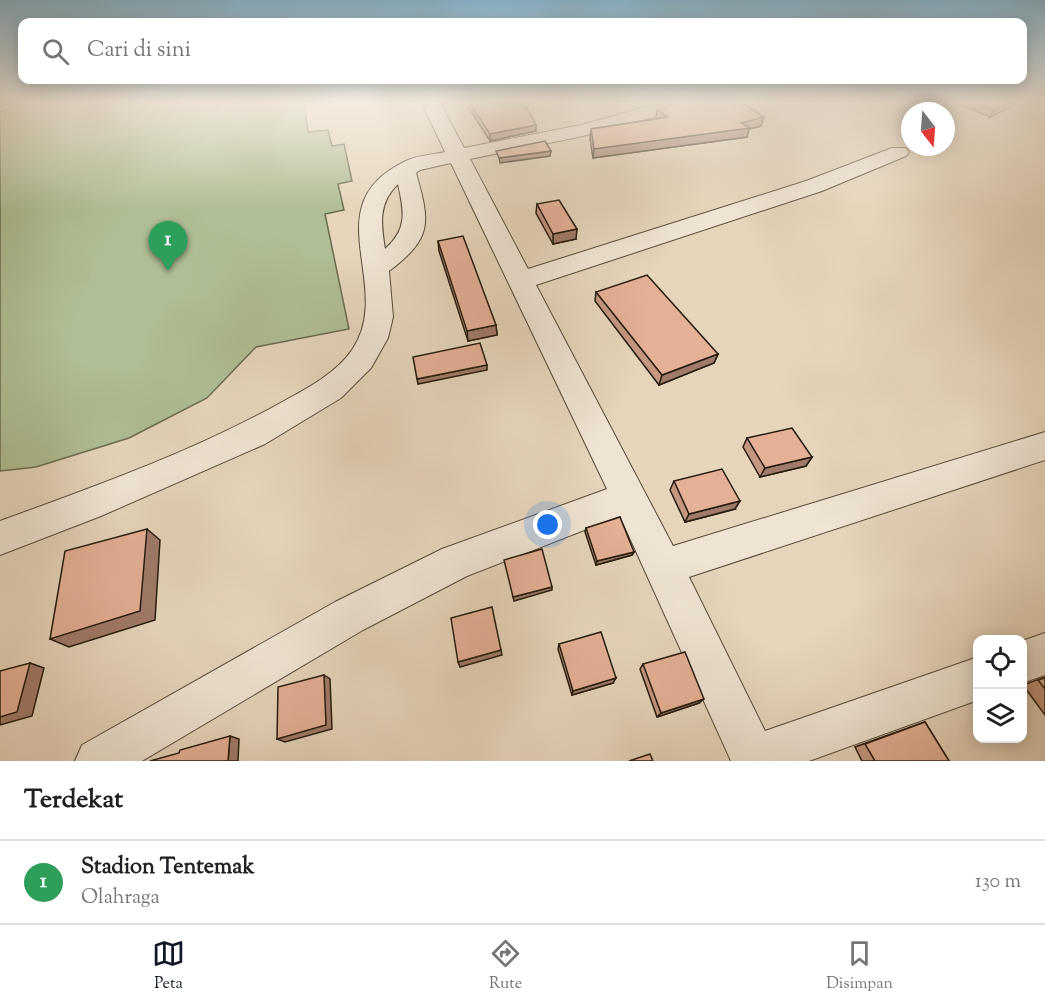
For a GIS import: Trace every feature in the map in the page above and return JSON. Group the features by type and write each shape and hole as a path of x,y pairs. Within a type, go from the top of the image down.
{"street":[{"path":"449,139 522,280 664,567 754,760 973,680"},
{"path":"0,538 89,505 254,434 330,390 361,360 374,338 380,317 370,214 373,199 381,185 414,165 459,158 545,139"},
{"path":"522,280 814,186 899,152"},
{"path":"376,268 409,241 416,225 415,208 405,171"},
{"path":"664,567 1045,446"},
{"path":"98,761 349,616 455,562 629,497"},
{"path":"1027,661 1045,654"}],"green space":[{"path":"0,139 330,139 332,146 344,144 352,181 338,184 344,210 325,214 349,329 256,347 207,398 129,438 36,467 0,471"}],"building":[{"path":"592,139 672,139 594,149"},
{"path":"545,141 551,151 499,158 496,151"},
{"path":"559,200 577,229 553,234 537,204"},
{"path":"463,236 496,325 467,331 438,241"},
{"path":"647,275 718,354 662,375 596,292"},
{"path":"480,343 487,365 417,379 413,357"},
{"path":"792,428 812,457 765,468 747,438"},
{"path":"722,469 740,501 689,514 674,481"},
{"path":"620,517 634,552 597,561 586,528"},
{"path":"147,529 140,611 50,639 65,551"},
{"path":"542,549 552,587 513,597 504,560"},
{"path":"492,607 501,650 458,662 451,618"},
{"path":"601,632 616,678 573,691 559,644"},
{"path":"685,652 704,699 661,713 643,664"},
{"path":"30,663 17,712 0,717 0,671"},
{"path":"324,675 326,725 277,739 278,687"},
{"path":"1045,678 1045,689 1038,680"},
{"path":"925,722 949,761 875,761 865,744"},
{"path":"230,736 228,761 150,761 179,753 180,750"},
{"path":"650,754 653,761 629,761"}],"place":[{"name":"Stadion Tentemak","path":"168,271"}]}
